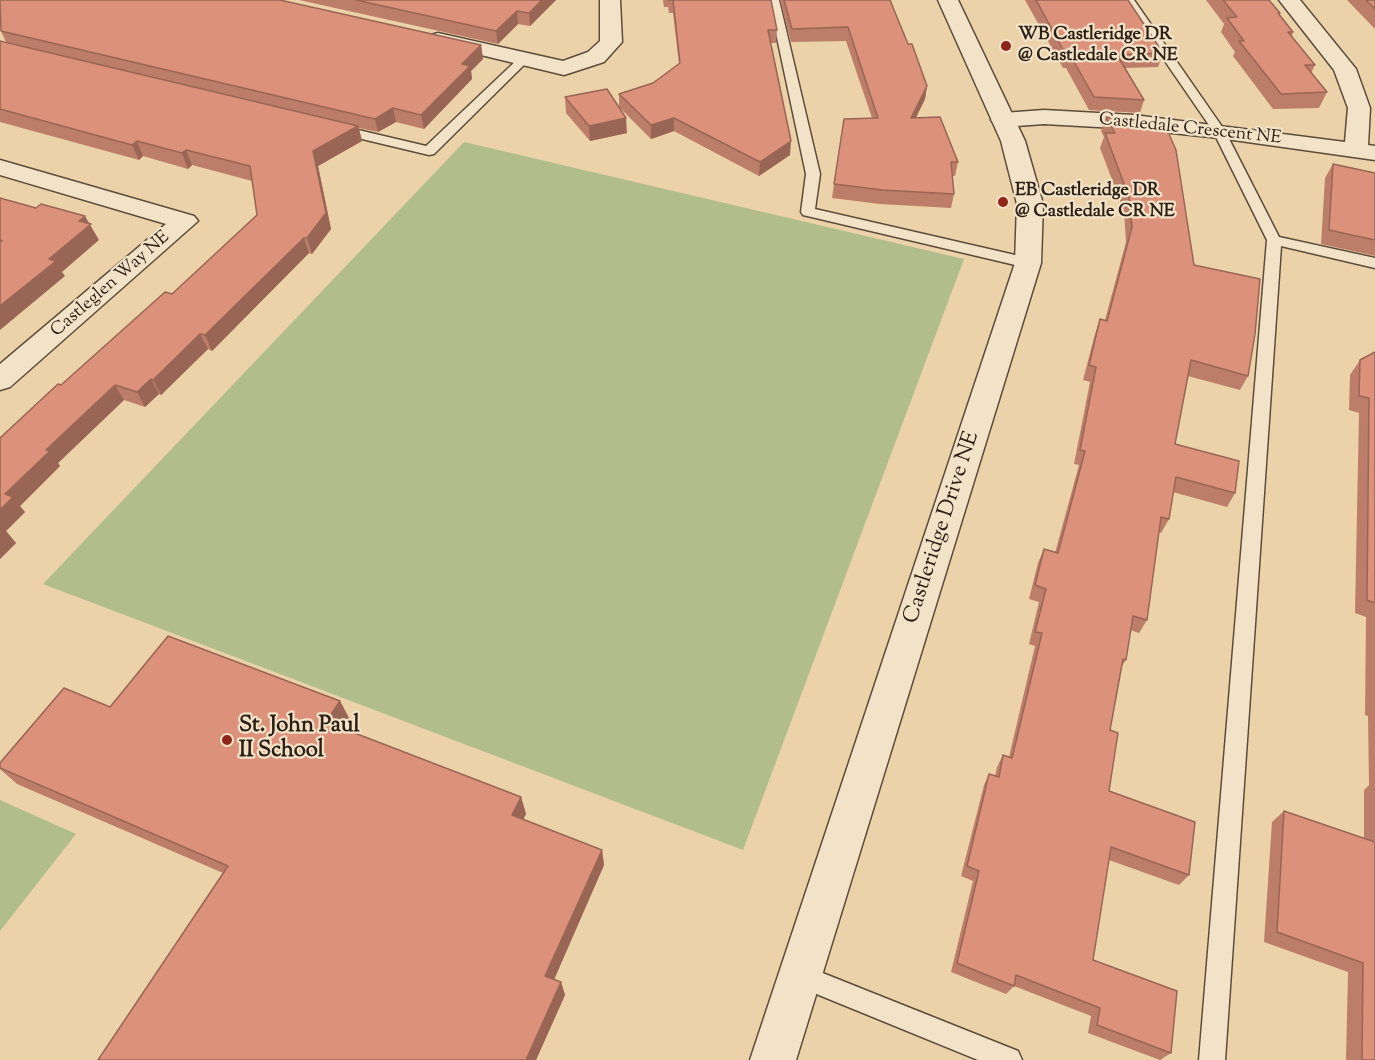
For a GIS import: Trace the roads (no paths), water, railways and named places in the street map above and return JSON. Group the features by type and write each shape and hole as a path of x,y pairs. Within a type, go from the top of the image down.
{"street":[{"path":"420,35 564,68 596,57 611,42 610,0"},
{"name":"Castleridge Drive NE","path":"773,1060 1028,262 1030,204 1013,141 948,0"},
{"path":"1289,0 1345,69 1359,108 1366,151"},
{"name":"Castledale Crescent NE","path":"1003,120 1044,117 1134,122 1366,151"},
{"name":"Castleglen Way NE","path":"0,166 185,221 0,380"}],"lane":[{"path":"774,0 813,174 808,212 1028,262"},
{"path":"1128,0 1219,131 1274,240 1212,1060"},
{"path":"325,126 429,151 524,59"},
{"path":"1274,240 1375,263"},
{"path":"800,976 1009,1060"}],"place":[{"name":"WB Castleridge DR @ Castledale CR NE","path":"1006,46"},
{"name":"EB Castleridge DR @ Castledale CR NE","path":"1003,202"},
{"name":"St. John Paul II School","path":"227,740"}]}
